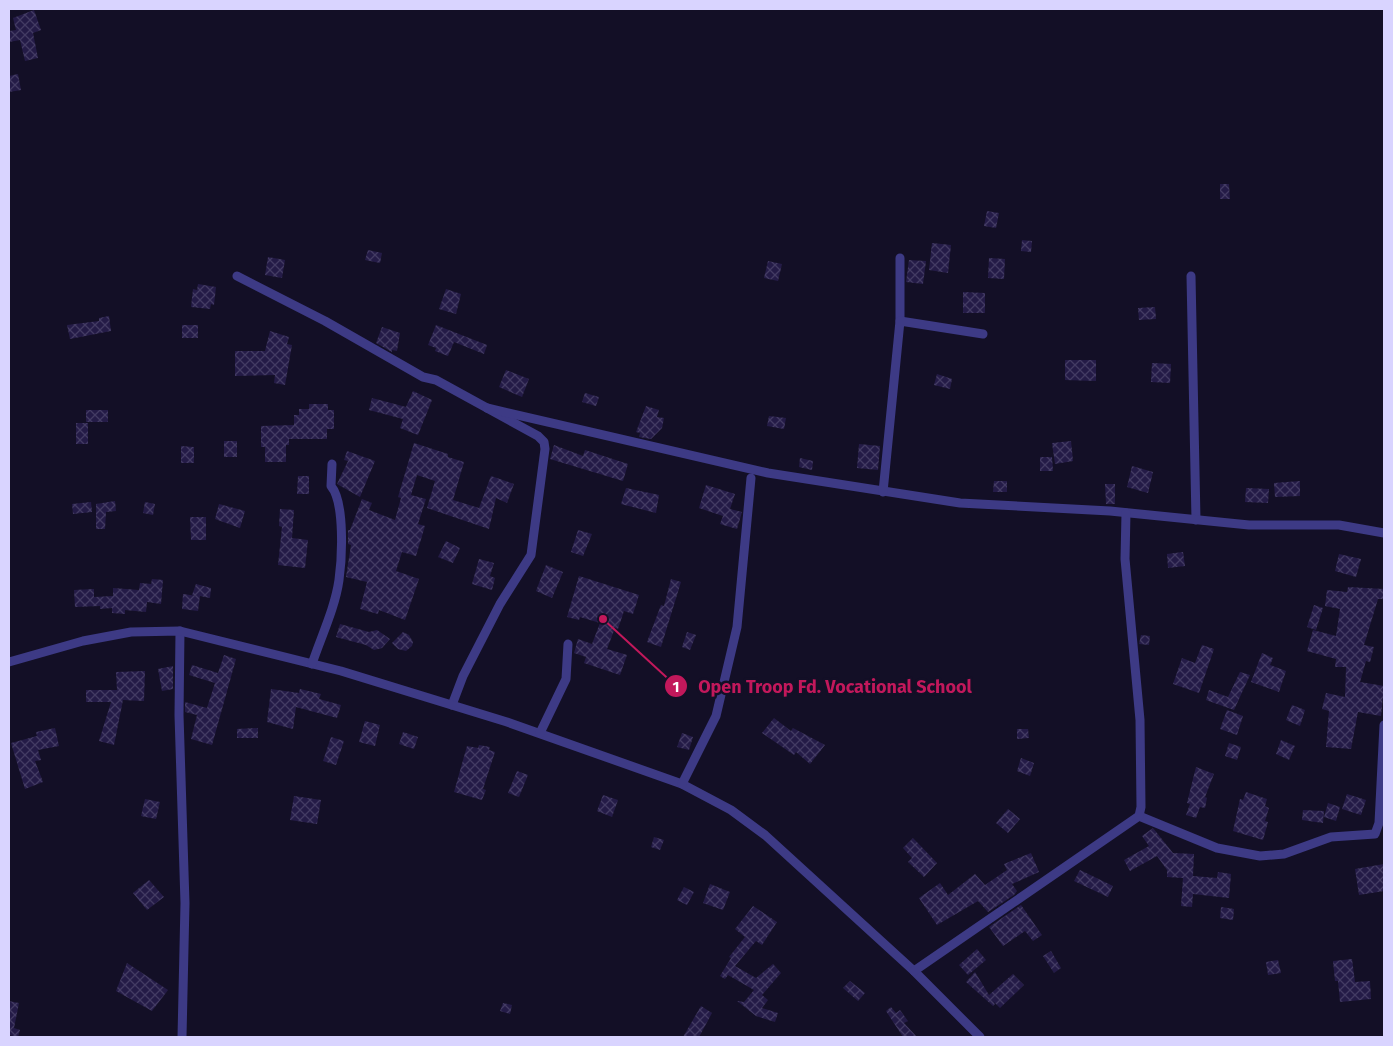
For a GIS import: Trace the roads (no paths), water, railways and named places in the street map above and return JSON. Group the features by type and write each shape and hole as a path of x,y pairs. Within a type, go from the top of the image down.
{"street":[{"path":"882,492 900,321 900,258"},
{"path":"238,276 325,321 424,377 436,380 538,436 544,442 545,449 531,555 500,604 463,676 452,705"},
{"path":"1191,276 1196,520"},
{"path":"900,321 983,334"},
{"path":"487,408 768,473 960,504 1110,510 1249,525 1339,525 1384,533"},
{"path":"312,664 339,580 340,510 337,492 331,486 332,464"},
{"path":"682,784 716,716 735,636 751,478"},
{"path":"914,971 1139,816 1141,807 1140,720 1125,559 1126,513"},
{"path":"180,631 179,714 185,903 182,1037"},
{"path":"9,662 82,642 132,632 180,631 312,664 452,705 540,733 682,784 731,810 765,835 914,971 980,1037"},
{"path":"540,733 566,679 568,644"},
{"path":"1139,816 1217,848 1260,856 1284,854 1331,837 1375,834 1380,823 1384,725"}],"place":[{"name":"Open Troop Fd. Vocational School","path":"603,619"}]}
